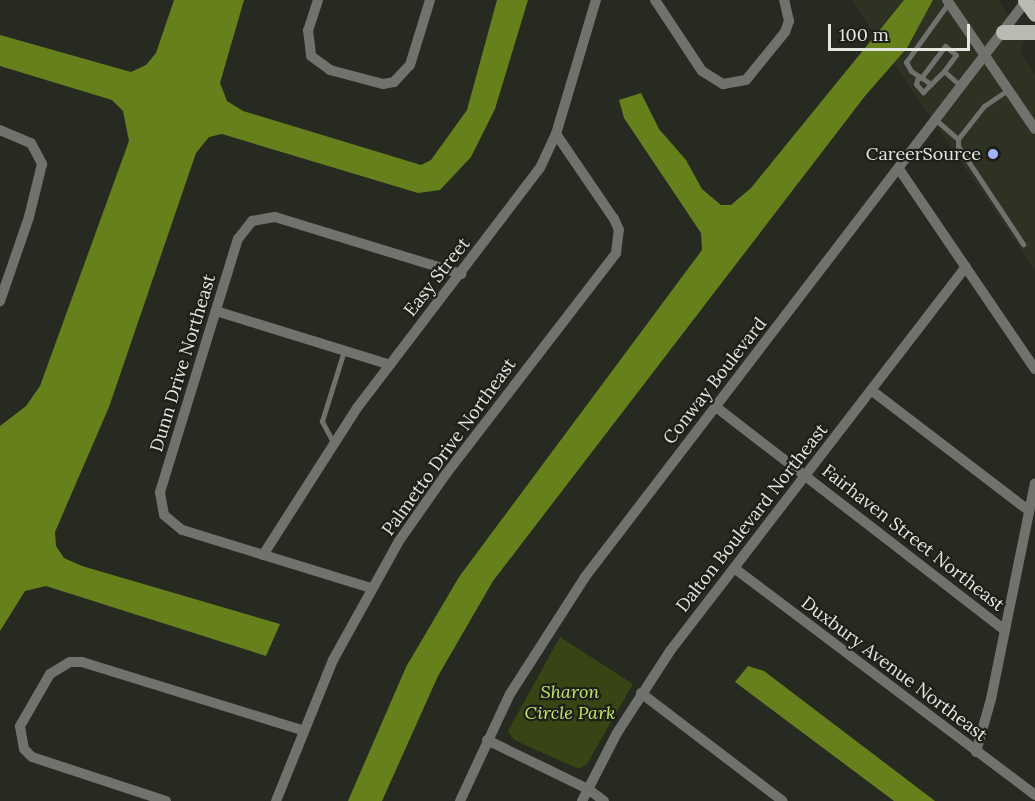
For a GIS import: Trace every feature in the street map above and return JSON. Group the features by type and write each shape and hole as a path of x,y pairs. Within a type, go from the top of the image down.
{"main road":[{"path":"1026,1 1035,14"},
{"path":"1003,32 1035,32"}],"street":[{"path":"318,0 308,30 311,56 330,70 383,84 394,82 410,65 430,0"},
{"name":"Easy Street","path":"263,555 333,442 533,178 556,134 596,0"},
{"path":"655,0 702,71 723,84 746,80 777,42 789,21 784,0"},
{"path":"948,1 1035,129"},
{"name":"Conway Boulevard","path":"460,801 487,740 555,620 1026,1"},
{"path":"0,130 31,143 42,164 29,217 0,301"},
{"name":"Palmetto Drive Northeast","path":"276,801 302,730 371,588 446,474 616,253 619,230 614,219 556,134"},
{"path":"899,169 1035,369"},
{"name":"Dunn Drive Northeast","path":"371,588 182,530 172,524 160,504 160,492 238,239 252,221 263,217 274,217 461,274"},
{"name":"Dalton Boulevard Northeast","path":"582,801 641,693 734,568 966,267"},
{"path":"216,311 390,365"},
{"path":"871,390 1029,512"},
{"name":"Fairhaven Street Northeast","path":"716,407 1005,630"},
{"path":"976,752 1005,630 1035,483"},
{"name":"Duxbury Avenue Northeast","path":"734,568 1035,795"},
{"path":"166,801 43,763 24,749 20,726 25,715 59,666 82,662 302,730"},
{"path":"641,693 783,801"},
{"path":"487,740 588,789 604,801"}],"lane":[{"path":"931,84 919,77 906,62 915,54 948,1"},
{"path":"925,35 930,40"},
{"path":"945,46 956,51 949,64 923,92 916,84 919,77 945,46"},
{"path":"940,51 949,64"},
{"path":"944,71 962,87"},
{"path":"1008,90 984,106 958,139 958,146 1023,244"},
{"path":"936,120 958,139"},
{"path":"333,442 322,421 344,351"}],"shaded area":[{"path":"174,0 244,0 220,83 227,101 243,111 421,165 431,160 467,110 497,0 528,0 495,109 471,157 440,190 418,193 222,134 209,137 196,153 109,407 55,532 56,546 64,558 82,566 280,624 266,656 46,586 25,591 0,631 0,426 26,406 40,386 129,141 123,111 112,100 0,66 0,35 131,72 146,65 156,53"},
{"path":"851,0 904,0 874,34"},
{"path":"904,0 933,0 907,48 865,96 493,581 438,676 382,801 348,801 406,667 459,577 702,250 701,233 624,118 619,100 641,93 659,129 686,160 702,189 721,205 731,205 751,188"},
{"path":"933,0 998,0 1024,40 1020,51 1035,74 1035,270 894,64 907,48"},
{"path":"748,666 764,671 935,801 894,801 735,682"}],"green space":[{"name":"Sharon Circle Park","path":"560,637 633,684 587,764 579,769 514,740 508,731"}],"place":[{"name":"CareerSource","path":"993,154"}]}
